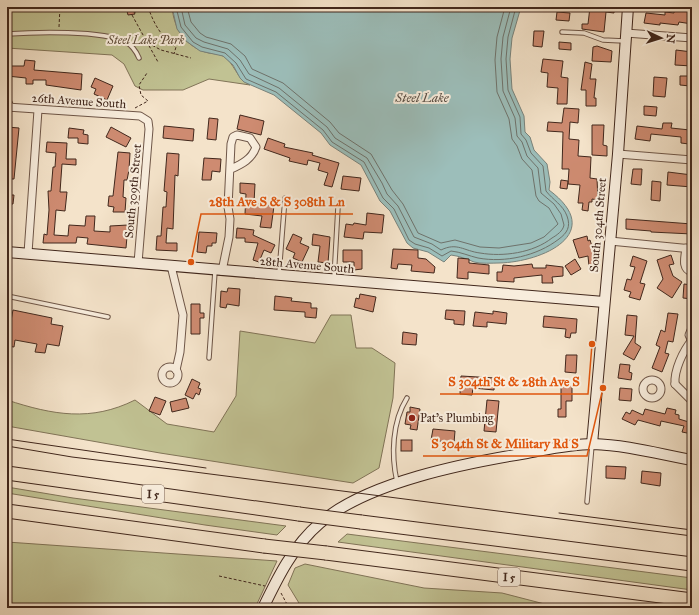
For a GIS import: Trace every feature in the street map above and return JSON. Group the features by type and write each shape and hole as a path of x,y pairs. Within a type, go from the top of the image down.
{"highway":[{"name":"I 5","path":"7,473 300,514 692,564"},
{"name":"I 5","path":"7,511 264,546 692,600"}],"street":[{"name":"South 304th Street","path":"592,444 618,154 628,7"},
{"path":"626,37 692,38"},
{"name":"26th Avenue South","path":"9,107 140,116 148,121"},
{"path":"28,253 38,110"},
{"name":"South 309th Street","path":"138,263 149,129 148,121"},
{"path":"219,270 229,237 230,219 228,207 228,186 231,168 231,144 233,137 237,135 250,138 256,147 254,151 243,163 231,168"},
{"path":"618,154 692,160"},
{"path":"610,241 689,248 684,266 692,272"},
{"name":"28th Avenue South","path":"7,252 604,302"},
{"path":"171,266 182,315 180,352 176,370"},
{"path":"675,384 676,374 686,349 692,340 689,335 692,328"},
{"path":"660,387 675,384"},
{"path":"675,384 692,401"},
{"path":"263,608 284,566 302,541 320,523 360,498 398,484 447,469 499,458 592,444 628,448 692,460"}],"lane":[{"path":"562,32 584,33 604,40 626,37"},
{"path":"7,34 91,34 118,39 133,48 139,58"},
{"path":"7,96 9,107"},
{"path":"279,275 285,198"},
{"path":"334,280 338,207"},
{"path":"209,358 219,270"},
{"path":"7,296 108,317"},
{"path":"398,484 394,470 397,418 407,398"},
{"path":"587,502 592,444"}],"path":[{"path":"58,34 60,7"},
{"path":"136,9 148,7 155,24 163,37 176,47 174,54"},
{"path":"132,15 158,62"},
{"path":"146,41 156,48 191,58"},
{"path":"133,116 134,108 148,101 141,95 139,85 147,73"},
{"path":"219,576 273,588 281,592 289,608"}],"green space":[{"name":"Steel Lake Park","path":"7,7 172,7 175,22 181,35 191,45 207,53 223,56 227,59 238,75 250,85 209,79 183,90 143,90 135,86 124,64 112,55 7,48"},
{"path":"331,315 351,315 356,348 372,348 395,363 393,398 379,468 353,483 160,453 7,426 7,400 56,412 87,414 119,407 135,400 167,424 214,432 236,396 240,331 315,343"},
{"path":"7,487 73,498 286,526 277,535 205,525 7,493"},
{"path":"347,534 692,578 692,590 338,542"},
{"path":"7,542 277,561 255,608 230,608 219,604 215,608 7,608"},
{"path":"305,564 424,588 502,593 560,608 302,608 288,585 295,568"}],"water":[{"name":"Steel Lake","path":"172,7 521,7 512,38 510,59 512,89 524,116 525,132 530,137 534,150 547,164 550,182 549,190 565,205 572,219 570,232 562,242 549,251 534,257 499,263 474,262 451,255 444,262 428,252 413,248 407,243 390,211 380,201 361,165 330,145 321,133 274,95 244,82 233,65 223,56 200,51 186,41 177,29"}],"building":[{"path":"126,7 136,7 136,12 134,12 135,14 128,15"},
{"path":"590,7 614,7 614,13 606,12 604,32 582,29 582,24 588,24"},
{"path":"674,7 682,7 682,10 692,11 692,24 679,22 678,25 644,23 646,13 665,15 665,12 674,13"},
{"path":"557,12 570,13 569,21 556,20"},
{"path":"534,31 544,31 542,47 533,46"},
{"path":"559,42 571,43 571,50 559,49"},
{"path":"597,46 612,51 611,62 592,61 593,47"},
{"path":"676,50 692,52 692,66 675,65"},
{"path":"543,59 563,61 561,77 568,78 567,104 557,104 558,88 547,87 548,73 541,72"},
{"path":"25,60 35,61 34,70 82,74 81,90 46,85 46,80 33,80 33,84 26,84 26,78 7,76 7,66 24,66"},
{"path":"585,62 592,64 590,79 596,79 594,98 596,98 596,106 586,106 586,90 581,90"},
{"path":"680,76 690,76 690,86 680,85"},
{"path":"654,77 667,78 665,97 653,96"},
{"path":"95,78 113,86 107,100 94,94 96,89 91,87"},
{"path":"644,106 657,107 656,116 644,115"},
{"path":"564,108 579,109 578,123 570,122 569,139 579,140 578,156 591,157 590,178 597,179 598,200 592,199 592,202 589,202 588,211 582,210 583,203 578,203 580,185 568,184 569,169 562,169 563,132 547,131 548,122 562,123"},
{"path":"240,115 264,121 261,135 237,129"},
{"path":"209,118 218,119 216,140 207,139"},
{"path":"663,123 672,123 671,128 690,130 690,133 692,133 692,142 689,142 689,144 681,143 681,137 651,134 650,141 635,139 637,126 662,129"},
{"path":"592,125 604,125 603,145 607,146 607,156 592,155"},
{"path":"164,126 194,129 193,141 163,138"},
{"path":"7,127 19,128 14,179 7,179"},
{"path":"111,127 131,138 126,147 106,137"},
{"path":"69,128 84,130 83,134 88,135 88,144 78,143 78,138 68,138"},
{"path":"268,138 285,144 284,147 313,153 312,155 339,163 332,187 324,185 328,173 318,170 320,163 308,160 307,165 289,161 290,158 264,149"},
{"path":"47,142 67,143 66,159 76,159 76,165 62,164 60,192 67,192 65,211 56,210 54,235 68,236 69,225 85,226 86,216 95,216 94,231 110,232 110,226 128,225 126,248 87,244 88,238 77,237 76,243 43,243 44,234 47,235 49,210 48,191 51,191 56,153 46,152"},
{"path":"118,152 130,153 127,180 124,180 123,197 126,198 125,212 113,212 114,207 108,206 109,196 113,196"},
{"path":"167,153 179,154 178,176 175,175 173,229 167,228 166,243 177,243 177,251 156,250 157,236 161,236 163,207 166,207 167,192 164,191"},
{"path":"204,158 221,159 220,172 212,171 211,180 202,180"},
{"path":"633,169 642,169 641,185 631,184"},
{"path":"668,172 692,175 692,187 667,185"},
{"path":"343,176 361,178 359,191 341,189"},
{"path":"561,180 568,181 567,189 560,188"},
{"path":"652,181 661,182 660,201 651,200"},
{"path":"240,183 255,184 254,203 274,206 271,228 260,227 262,216 245,214 246,194 240,193"},
{"path":"7,195 14,195 13,204 7,204"},
{"path":"367,213 384,215 382,233 364,232 363,239 344,237 346,224 353,225 354,223 366,225"},
{"path":"626,219 692,224 692,234 626,229"},
{"path":"237,228 254,230 253,235 275,245 271,253 264,250 259,262 253,260 258,243 245,242 245,238 236,238"},
{"path":"199,232 217,233 216,243 212,243 212,246 207,246 206,253 197,252"},
{"path":"293,234 302,238 300,243 309,247 302,262 293,258 295,253 286,249"},
{"path":"313,234 330,237 328,263 318,262 320,246 312,245"},
{"path":"587,236 588,241 590,240 596,259 598,259 597,267 589,266 588,256 579,258 573,240"},
{"path":"393,249 418,250 418,258 426,259 435,267 434,273 411,271 412,265 398,264 397,269 391,268"},
{"path":"343,250 362,250 362,269 354,270 354,262 343,262"},
{"path":"671,255 674,264 669,265 673,276 682,282 672,298 657,288 663,279 657,260"},
{"path":"633,256 647,261 640,283 645,284 640,300 629,297 631,292 624,290 627,279 631,280 635,267 630,266"},
{"path":"458,258 469,259 469,263 489,265 489,274 468,272 468,279 457,278"},
{"path":"575,259 581,269 571,275 565,266"},
{"path":"532,264 533,268 546,268 546,265 563,267 563,276 552,277 553,283 542,283 542,275 514,278 514,282 497,281 497,272 502,272 503,265 514,266"},
{"path":"684,284 692,285 692,299 683,298"},
{"path":"228,288 240,289 239,306 227,304 226,308 220,307 221,291 227,292"},
{"path":"360,294 376,297 373,312 354,307 356,298 359,299"},
{"path":"275,296 292,298 291,301 311,303 311,308 317,308 316,318 305,317 305,312 274,310"},
{"path":"191,304 200,304 200,313 204,313 204,318 200,318 200,334 191,334"},
{"path":"13,310 52,318 51,324 63,326 59,346 47,344 45,353 35,352 37,344 15,340 14,347 7,346 7,325 10,326"},
{"path":"446,310 465,311 464,325 454,324 454,320 445,319"},
{"path":"493,311 507,313 506,324 487,322 487,327 473,326 475,312 493,314"},
{"path":"668,313 678,314 673,342 668,341 665,353 669,354 662,372 652,368 660,347 656,345 661,330 665,332"},
{"path":"627,315 637,316 635,343 641,347 634,360 623,354 634,336 625,335"},
{"path":"544,316 577,319 576,333 571,333 570,338 565,337 566,329 543,327"},
{"path":"403,332 417,334 416,345 402,344"},
{"path":"566,355 577,355 576,373 565,372"},
{"path":"620,364 630,365 629,372 632,373 631,380 618,378"},
{"path":"461,376 495,378 494,390 473,388 472,395 460,394"},
{"path":"192,379 200,383 198,388 201,389 199,395 196,393 193,399 185,395"},
{"path":"561,383 572,384 572,401 566,401 566,417 558,417 558,409 561,409"},
{"path":"620,388 632,389 631,401 619,400"},
{"path":"155,397 166,401 160,415 149,411"},
{"path":"186,398 189,408 172,412 170,402"},
{"path":"487,400 499,401 496,432 484,431"},
{"name":"Pat's Plumbing","path":"410,407 420,409 417,430 410,429 411,425 405,424 407,412 410,412"},
{"path":"667,408 676,410 675,414 679,415 679,419 692,423 692,434 682,432 684,426 661,421 660,426 638,420 635,425 622,419 626,412 630,414 632,410 643,415 645,409 665,414"},
{"path":"433,429 455,431 454,443 431,440"},
{"path":"401,440 412,440 412,451 401,451"},
{"path":"606,466 626,467 625,479 606,478"},
{"path":"642,471 661,473 660,486 641,483"}],"tram line":[{"path":"7,439 206,468"},
{"path":"7,446 72,457 692,536"},
{"path":"559,513 692,530"}],"place":[{"name":"28th Ave S & S 308th Ln","path":"191,262"},
{"name":"S 304th St & 28th Ave S","path":"592,344"},
{"name":"S 304th St & Military Rd S","path":"603,388"},
{"name":"Pat's Plumbing","path":"412,418"}]}
